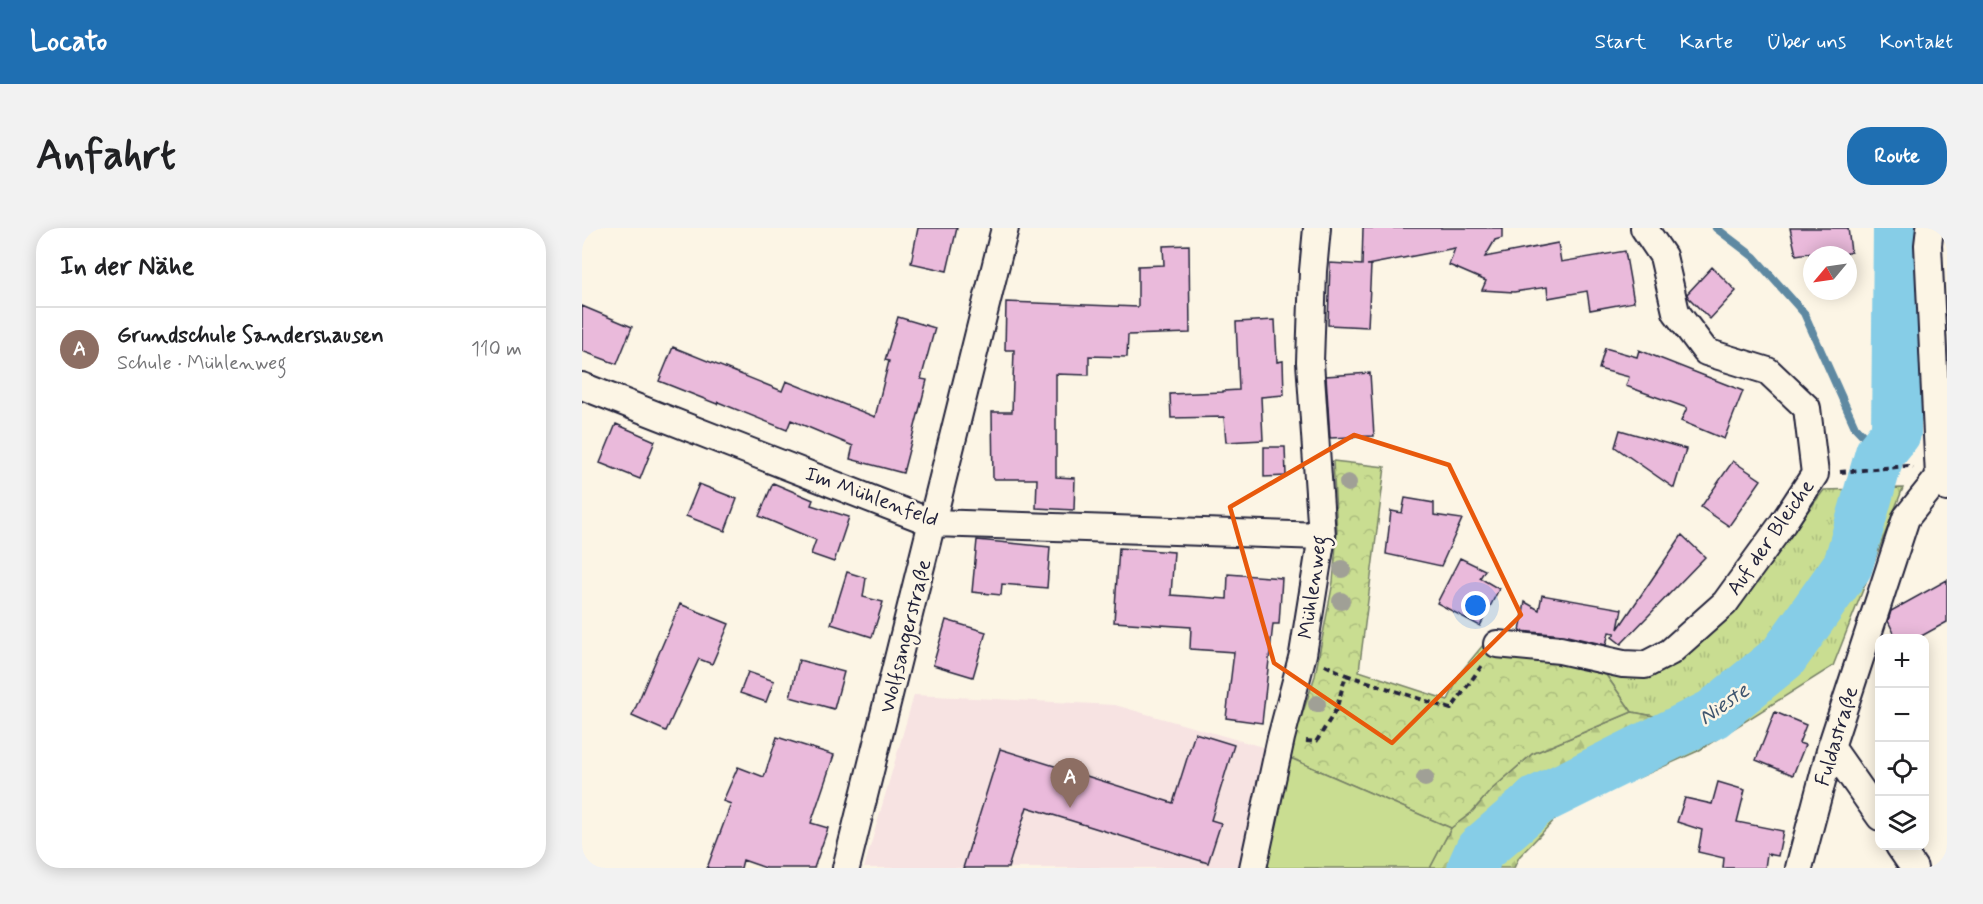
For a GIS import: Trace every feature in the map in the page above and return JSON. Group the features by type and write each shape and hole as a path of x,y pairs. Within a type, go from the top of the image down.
{"street":[{"name":"Wolfsangerstraße","path":"846,868 1005,228"},
{"name":"Mühlenweg","path":"1253,868 1281,738 1303,654 1322,536 1310,362 1312,271 1317,228"},
{"name":"Auf der Bleiche","path":"1497,644 1560,650 1623,664 1645,665 1670,652 1725,603 1815,474 1807,408 1768,371 1706,352 1676,312 1663,256 1644,228"},
{"path":"1930,228 1928,245 1943,483"},
{"name":"Im Mühlenfeld","path":"582,386 933,523 1322,536"},
{"name":"Fuldastraße","path":"1799,868 1832,747 1906,518 1943,483"},
{"path":"1832,747 1875,810"},
{"path":"1902,850 1914,868"}],"path":[{"path":"1815,474 1908,466"},
{"path":"1335,669 1346,675 1451,709 1497,644"},
{"path":"1281,738 1316,742 1336,710 1346,675"}],"highlighted area":[{"path":"1354,435 1449,465 1521,615 1392,743 1274,663 1230,507"}],"shaded area":[{"path":"914,695 1115,705 1273,750 1242,868 864,868"}],"green space":[{"path":"1333,461 1385,467 1359,671 1448,700 1461,672 1483,645 1606,675 1632,712 1532,754 1491,790 1471,813 1451,828 1288,757 1315,676 1333,582 1337,532"},
{"path":"1903,488 1833,666 1698,751 1665,718 1632,712 1606,675 1645,677 1735,607 1824,490"},
{"path":"1632,712 1665,718 1698,751 1562,812 1519,857 1514,868 1430,868 1451,828 1471,813 1491,790 1532,754"},
{"path":"1288,757 1451,828 1430,868 1262,868"}],"building":[{"path":"918,228 957,228 947,271 911,263"},
{"path":"1363,228 1502,228 1502,238 1495,240 1485,257 1558,243 1561,262 1625,251 1634,302 1590,310 1587,291 1548,298 1547,287 1514,292 1482,290 1486,281 1449,265 1455,248 1367,265 1371,265 1368,327 1328,325 1330,263 1362,265"},
{"path":"1790,228 1848,228 1850,246 1803,246 1803,254 1796,255"},
{"path":"1189,245 1190,333 1128,335 1127,357 1089,356 1089,375 1056,374 1056,477 1075,478 1074,510 1036,508 1037,479 993,479 992,412 1012,412 1014,350 1005,350 1006,302 1138,307 1138,266 1164,265 1163,246"},
{"path":"1712,267 1736,291 1710,319 1687,294"},
{"path":"582,306 632,327 617,364 582,351"},
{"path":"898,317 935,328 921,379 927,380 903,473 850,459 853,446 791,420 787,430 659,381 673,347 782,391 786,381 875,417 889,361 885,360"},
{"path":"1275,320 1277,362 1283,361 1284,395 1261,397 1263,440 1226,442 1224,417 1171,418 1170,394 1239,390 1236,322"},
{"path":"1605,348 1637,357 1639,350 1743,391 1724,439 1681,421 1687,408 1626,386 1629,377 1599,369"},
{"path":"1370,373 1374,436 1330,438 1326,376"},
{"path":"616,424 655,441 640,479 600,463"},
{"path":"1620,430 1686,449 1674,488 1615,447"},
{"path":"1264,447 1285,447 1286,476 1264,477"},
{"path":"1733,461 1761,480 1729,526 1701,507"},
{"path":"773,483 813,500 811,505 849,517 834,562 811,554 816,540 759,516"},
{"path":"699,484 737,499 725,531 686,516"},
{"path":"1405,498 1434,503 1434,515 1462,519 1441,566 1386,554 1391,511 1402,513"},
{"path":"1682,535 1705,557 1621,644 1612,637 1615,633 1609,632 1606,645 1563,635 1520,631 1525,602 1539,610 1542,595 1622,609 1618,629"},
{"path":"977,540 1050,547 1047,588 1002,584 1001,595 972,592"},
{"path":"1119,548 1174,552 1171,595 1227,599 1228,574 1282,578 1279,624 1273,624 1262,723 1226,718 1234,652 1190,649 1191,627 1114,622"},
{"path":"1460,558 1485,570 1480,578 1499,589 1480,626 1437,603"},
{"path":"847,572 866,578 863,597 883,602 872,637 831,624"},
{"path":"1947,580 1947,622 1925,634 1894,634 1888,621 1891,611"},
{"path":"680,604 729,624 712,664 699,659 666,731 632,716"},
{"path":"946,620 986,632 973,677 933,665"},
{"path":"799,660 844,672 834,709 790,697"},
{"path":"748,672 774,681 766,702 740,693"},
{"path":"1775,712 1806,725 1799,743 1805,745 1793,775 1756,760"},
{"path":"1195,733 1234,745 1211,820 1221,823 1208,863 1027,807 1008,868 963,868 1000,749 1173,803"},
{"path":"777,737 834,755 811,823 828,828 814,868 766,868 743,860 741,868 707,868 731,804 723,801 738,767 764,777"},
{"path":"1718,782 1745,790 1737,822 1783,831 1778,856 1767,854 1765,868 1723,868 1724,858 1698,852 1702,830 1677,822 1685,798 1712,804"}],"waterway":[{"name":"Nieste","path":"1716,228 1754,257 1804,313 1855,427 1880,453"},
{"name":"Nieste","path":"1472,868 1480,850 1537,801 1713,714 1783,657 1848,565 1880,453 1896,433 1898,228"}],"place":[{"name":"Grundschule Sandershausen","path":"1070,808"}]}
